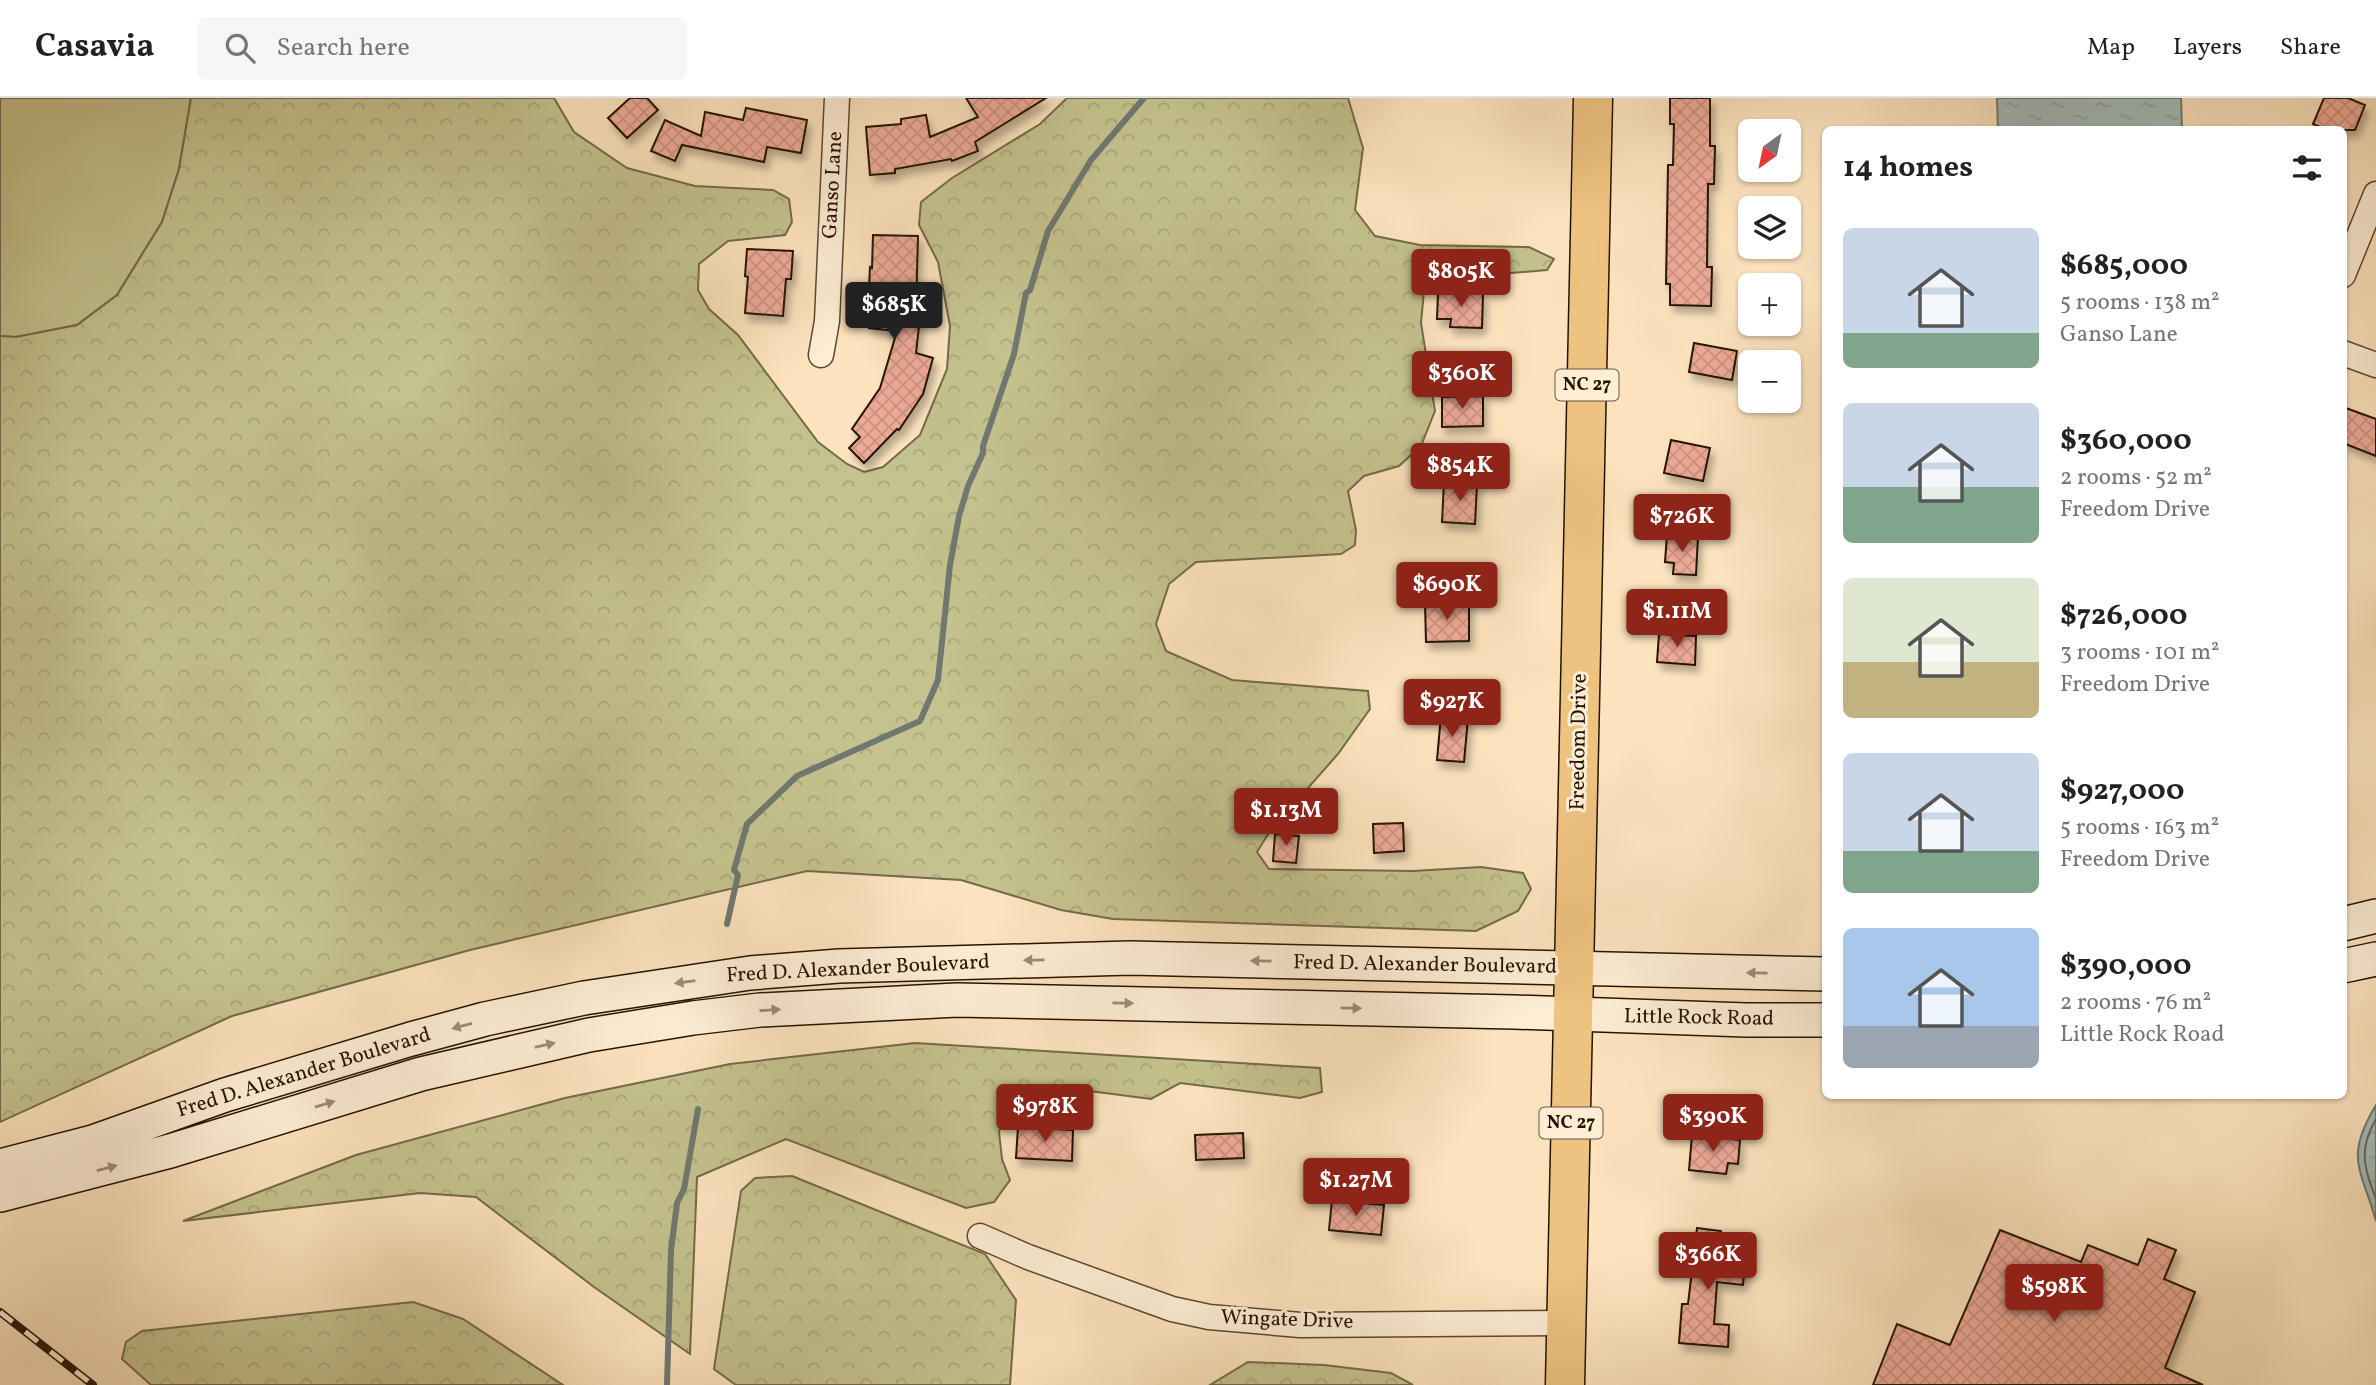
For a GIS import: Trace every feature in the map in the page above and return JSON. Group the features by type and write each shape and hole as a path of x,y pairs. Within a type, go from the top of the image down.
{"main road":[{"name":"Freedom Drive","path":"1565,1385 1594,98"},
{"path":"2347,923 2376,916"},
{"name":"Fred D. Alexander Boulevard","path":"0,1195 23,1170 225,1095 326,1063 485,1019 584,998 750,973 839,966 1130,958 1574,968"},
{"path":"2347,965 2376,960"},
{"path":"1574,968 1822,974"},
{"name":"Fred D. Alexander Boulevard","path":"23,1170 170,1151 433,1072 589,1035 733,1013 957,1000 1574,1014"},
{"name":"Little Rock Road","path":"1574,1014 1822,1020"}],"street":[{"name":"Ganso Lane","path":"821,355 827,321 837,98"},
{"path":"2347,265 2376,194"},
{"path":"2347,354 2376,365"},
{"name":"Wingate Drive","path":"980,1236 1172,1309 1209,1317 1300,1325 1567,1324"}],"green space":[{"path":"0,98 191,98 179,169 162,222 117,295 77,325 16,337 0,336"},
{"path":"191,98 554,98 574,132 627,168 695,186 773,190 789,199 792,222 785,235 728,241 699,264 698,290 709,309 738,335 818,442 847,464 864,472 883,467 920,435 947,369 950,326 938,262 919,225 921,202 952,178 1040,124 1067,98 1348,98 1363,148 1355,210 1375,236 1420,245 1529,247 1554,259 1547,270 1438,279 1424,291 1421,323 1435,411 1421,446 1399,466 1364,476 1348,491 1356,530 1355,545 1341,554 1196,562 1169,584 1156,624 1166,651 1232,680 1368,691 1370,709 1338,754 1270,831 1257,852 1269,869 1413,871 1481,867 1523,873 1531,889 1518,911 1476,931 1113,919 1061,910 961,880 807,871 470,950 232,1016 0,1122 0,336 16,337 77,325 117,295 162,222 179,169"},
{"path":"915,1043 1320,1068 1322,1092 1300,1098 1180,1083 1151,1099 1074,1089 1033,1091 1008,1109 999,1132 1002,1159 1010,1180 994,1202 966,1208 786,1139 697,1177 690,1354 594,1287 476,1197 420,1193 183,1221 356,1155 565,1098 730,1064"},
{"path":"792,1176 985,1254 1016,1300 1010,1385 736,1385 714,1369 741,1191 755,1178"},
{"path":"413,1302 463,1319 563,1385 151,1385 122,1359 126,1342 142,1331"},
{"path":"1248,1362 1324,1365 1391,1373 1413,1385 1210,1385"}],"water":[{"path":"1997,98 2181,98 2182,126 1998,126"},
{"path":"2376,1105 2376,1221 2361,1175 2358,1151 2360,1138"}],"building":[{"path":"630,98 647,98 658,110 627,138 608,118"},
{"path":"966,98 1046,98 975,142 978,151 952,161 951,159 895,169 895,173 870,175 866,127 901,124 901,119 926,115 930,137 978,117"},
{"path":"1670,98 1710,98 1710,146 1715,146 1714,184 1708,184 1707,267 1712,267 1711,306 1670,305 1670,284 1666,284 1668,165 1673,165 1674,124 1670,124"},
{"path":"2324,98 2348,98 2365,105 2355,130 2347,130 2347,126 2313,124"},
{"path":"746,108 807,120 801,153 767,147 764,162 682,145 675,161 651,151 665,120 701,136 705,112 743,120"},
{"path":"873,235 918,236 916,308 921,308 916,353 933,358 923,394 899,430 864,463 849,448 860,437 852,429 880,388 897,331 869,328 873,288 869,288"},
{"path":"747,249 793,251 791,279 786,279 783,316 745,313"},
{"path":"1438,293 1483,294 1482,328 1450,327 1451,319 1437,319"},
{"path":"1694,343 1737,351 1732,380 1689,372"},
{"path":"1483,396 1483,426 1442,427 1442,397"},
{"path":"2347,408 2376,419 2376,456 2347,445"},
{"path":"1671,440 1710,448 1703,481 1664,473"},
{"path":"1444,482 1477,484 1475,524 1442,522"},
{"path":"1667,535 1698,536 1696,575 1673,574 1674,563 1665,562"},
{"path":"1425,602 1469,602 1469,641 1426,642"},
{"path":"1659,634 1696,636 1695,665 1657,662"},
{"path":"1441,715 1468,718 1464,762 1437,760"},
{"path":"1403,823 1404,851 1374,853 1373,824"},
{"path":"1275,834 1299,836 1296,863 1273,861"},
{"path":"1018,1127 1073,1130 1072,1161 1016,1158"},
{"path":"1243,1133 1244,1158 1196,1160 1195,1135"},
{"path":"1692,1135 1740,1140 1738,1164 1728,1163 1726,1174 1689,1170"},
{"path":"1332,1200 1384,1205 1381,1235 1329,1230"},
{"path":"1697,1228 1721,1231 1718,1259 1745,1263 1743,1285 1717,1282 1714,1324 1729,1325 1728,1347 1679,1343 1682,1304 1688,1304"},
{"path":"2000,1230 2081,1262 2088,1245 2138,1265 2148,1239 2176,1250 2164,1279 2195,1292 2165,1368 2203,1385 1873,1385 1897,1324 1950,1345"}],"waterway":[{"path":"727,924 738,875 734,870 747,824 797,776 920,721 938,680 950,565 959,516 968,486 983,453 1014,354 1026,293 1030,290 1048,231 1091,160 1144,98"},
{"path":"667,1385 671,1250 677,1203 684,1189 698,1109"}],"railway":[{"path":"0,1312 93,1385"}]}
